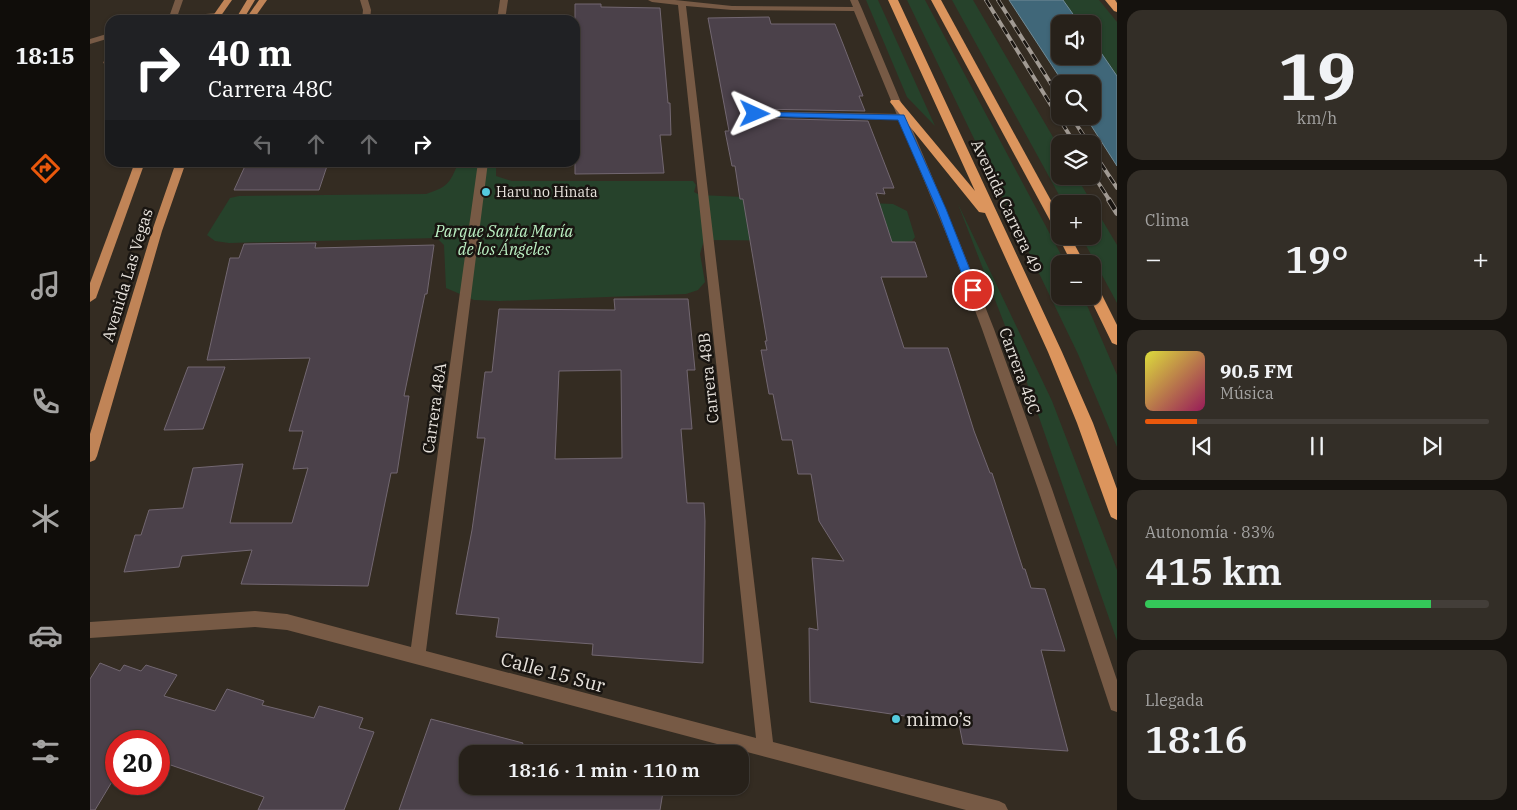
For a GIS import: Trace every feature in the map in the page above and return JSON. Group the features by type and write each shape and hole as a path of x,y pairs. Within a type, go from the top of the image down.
{"highway":[{"name":"Avenida Carrera 49","path":"893,0 1055,352 1085,424 1117,512"},
{"name":"Avenida Carrera 49","path":"936,0 1051,211"},
{"path":"1110,0 1117,9"},
{"path":"895,102 997,227"},
{"path":"1100,305 1117,339"}],"main road":[{"path":"218,15 228,0"},
{"path":"242,15 251,0"},
{"path":"252,15 263,0"},
{"name":"Avenida Las Vegas","path":"90,298 138,167"},
{"name":"Avenida Las Vegas","path":"90,456 157,231 179,167"}],"street":[{"path":"174,15 178,0"},
{"path":"364,0 366,15"},
{"path":"502,15 504,0"},
{"path":"652,0 732,8 856,5"},
{"name":"Carrera 48B","path":"682,4 766,749"},
{"name":"Carrera 48C","path":"856,5 895,102 945,217 996,350 1117,704"},
{"path":"90,42 105,37"},
{"path":"755,114 902,117"},
{"name":"Carrera 48A","path":"417,657 482,167"},
{"name":"Calle 15 Sur","path":"90,630 255,619 287,622 1000,810"}],"green space":[{"path":"866,0 878,0 935,126 907,97"},
{"path":"907,0 925,0 1051,236 1051,245 1056,245 1061,255 1051,255 1051,298"},
{"path":"952,0 973,0 1052,135 1051,180"},
{"path":"1063,0 1099,0 1117,22 1117,76 1101,53 1101,15 1074,15"},
{"name":"Parque Santa María de los Ángeles","path":"456,167 496,167 496,176 512,181 693,181 696,185 694,192 700,195 893,204 907,211 915,237 912,241 904,242 704,240 700,254 705,282 698,290 686,294 500,301 474,300 446,288 444,245 437,238 229,243 215,241 207,235 230,198 239,196 426,194 443,187 453,176"},
{"path":"1054,185 1081,185 1087,195 1059,195"},
{"path":"958,204 1052,401 1117,570 1117,641 1026,380"},
{"path":"1101,218 1117,245 1117,303 1101,273 1101,255 1091,255 1086,245 1101,245"},
{"path":"1054,305 1087,305 1117,375 1117,447 1078,354"}],"water":[{"path":"1009,0 1063,0 1074,15 1051,15 1051,64"},
{"path":"1101,53 1117,76 1117,166 1101,141 1101,135 1097,135 1091,125 1101,125 1101,75 1058,75 1052,65 1101,65"}],"building":[{"path":"575,4 601,4 601,7 660,8 668,103 670,103 671,135 660,135 664,173 575,174 575,167 580,167 580,15 575,15"},
{"path":"769,17 771,24 835,24 863,96 859,96 865,111 755,109 750,111 750,116 752,118 868,121 894,188 883,188 885,194 876,193 892,242 915,242 927,277 881,277 904,348 948,348 974,431 990,473 992,473 1023,569 1025,569 1031,588 1045,589 1065,651 1041,650 1068,751 963,744 959,724 810,702 809,628 818,630 812,558 844,561 819,521 811,474 798,474 792,440 782,440 773,394 769,394 761,350 767,350 765,341 767,341 743,199 740,199 735,166 732,166 725,131 729,131 708,18"},
{"path":"245,167 327,167 319,190 234,190"},
{"path":"316,243 315,248 434,245 427,294 425,294 404,396 409,396 397,473 391,473 368,586 241,584 252,550 182,556 179,567 124,572 135,535 141,535 149,510 183,508 193,468 243,464 230,523 292,523 308,468 293,469 303,431 289,431 310,358 207,360 230,258 239,258 244,244"},
{"path":"614,299 688,299 695,370 687,370 692,429 681,429 687,503 704,503 703,663 592,655 593,644 496,637 499,618 456,614 472,530 485,438 477,438 485,372 492,372 499,309 615,310","holes":["621,370 622,458 555,459 559,371"]},
{"path":"188,367 225,367 203,429 164,430"},
{"path":"100,663 120,671 124,665 141,671 146,665 177,675 164,696 215,711 227,689 264,701 262,705 314,718 319,706 363,718 359,728 374,732 344,810 258,810 264,797 170,765 170,730 105,730 105,793 95,810 90,810 90,679"},
{"path":"431,719 523,743 522,745 459,745 459,795 662,795 660,810 399,810"}],"railway":[{"path":"986,0 1069,135"},
{"path":"998,0 1051,84"},
{"path":"1077,125 1083,135"},
{"path":"1101,164 1117,188"},
{"path":"1100,185 1110,201"},
{"path":"1109,200 1117,213"}],"place":[{"name":"Haru no Hinata","path":"486,192"},
{"name":"mimo’s","path":"896,719"}],"route":[{"path":"755,114 902,117 973,290"}]}
